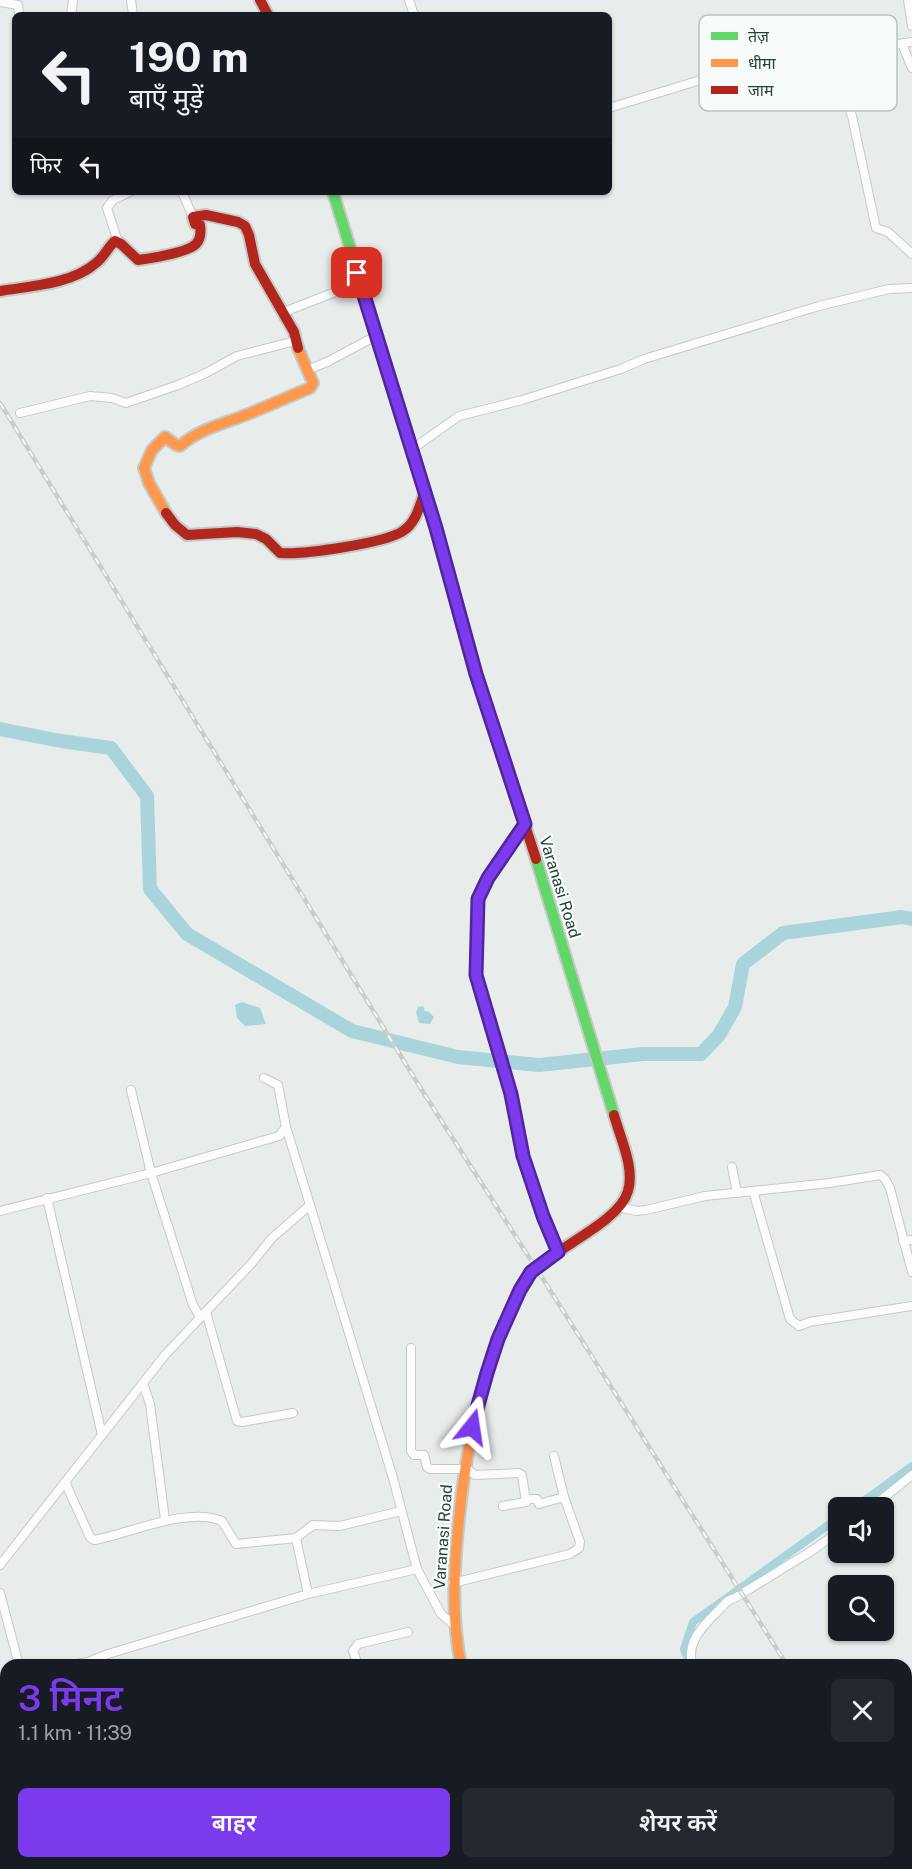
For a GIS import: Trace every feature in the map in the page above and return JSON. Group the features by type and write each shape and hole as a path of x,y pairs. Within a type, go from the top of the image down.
{"main road":[{"name":"Varanasi Road","path":"334,195 425,492 476,674 549,898 630,1171 628,1192 619,1207 583,1236 531,1272 520,1290 498,1339 476,1413 464,1467 453,1583 454,1625 460,1659"},
{"path":"0,291 74,276 99,262 109,246 118,242 138,260 186,251 194,246 201,234 200,225 195,224 193,217 206,215 238,222 244,226 249,235 255,264 294,332 295,341 313,383 310,388 215,424 190,437 180,446 165,437 155,445 144,466 144,472 177,530 187,535 252,533 265,537 275,550 282,554 321,550 402,532 412,523 425,492"}],"street":[{"path":"908,0 912,26"},
{"path":"0,2 18,4 19,12"},
{"path":"897,45 912,42"},
{"path":"902,44 912,68"},
{"path":"612,107 699,80"},
{"path":"850,111 876,228 888,232 912,254"},
{"path":"118,242 107,208 113,200 124,195"},
{"path":"183,195 193,217"},
{"path":"284,312 343,289 351,284 357,273"},
{"path":"411,450 454,418 464,414 522,400 621,369 644,359 811,308 889,289 912,288"},
{"path":"308,370 376,336"},
{"path":"20,413 90,396 112,398 126,403 204,374 237,356 295,341"},
{"path":"525,824 488,878 478,899 476,975 511,1094 523,1156 558,1252"},
{"path":"264,1078 278,1085 286,1127 402,1511 417,1569 441,1614 454,1625"},
{"path":"131,1090 151,1173 193,1305 203,1315 237,1421 293,1413"},
{"path":"0,1211 151,1173 279,1136 286,1127"},
{"path":"732,1167 737,1193"},
{"path":"619,1207 636,1211 646,1210 698,1198 830,1184 880,1175 890,1188 912,1272"},
{"path":"753,1191 790,1319 799,1326 808,1322 912,1306"},
{"path":"47,1198 102,1435"},
{"path":"0,1565 165,1355 272,1238 310,1205"},
{"path":"903,1241 912,1239"},
{"path":"411,1348 411,1451 414,1455 424,1455 427,1467 430,1468 464,1467 475,1475 519,1473 522,1475 526,1502"},
{"path":"143,1383 150,1404 165,1520"},
{"path":"453,1583 575,1552 579,1548 580,1542 564,1497 554,1456"},
{"path":"885,1497 912,1475"},
{"path":"65,1482 90,1537 94,1540 165,1520 194,1517 217,1519 224,1523 236,1545 296,1538 313,1525 340,1526 402,1511"},
{"path":"503,1506 526,1502 529,1499 537,1499 539,1504 564,1497"},
{"path":"296,1538 308,1593"},
{"path":"691,1659 690,1654 699,1631 726,1601 735,1598 828,1539"},
{"path":"96,1659 308,1593 417,1569"},
{"path":"0,1593 17,1659"},
{"path":"356,1659 353,1651 358,1644 408,1632"}],"water":[{"path":"242,1002 260,1008 266,1024 245,1026 237,1018 235,1005"},
{"path":"423,1006 425,1011 434,1017 430,1024 419,1023 416,1012 418,1007"}],"waterway":[{"path":"0,729 111,748 147,796 150,889 187,934 352,1031 458,1057 539,1065 643,1054 701,1054 719,1035 735,1007 743,964 783,933 902,917 912,919"},
{"path":"869,1497 912,1466"},
{"path":"688,1659 684,1649 693,1622 828,1525"}],"railway":[{"path":"0,403 423,1092 783,1659"}],"traffic: fast":[{"path":"334,195 436,528 464,631"},
{"path":"536,859 614,1115"}],"traffic: slow":[{"path":"166,513 149,483 144,468 152,450 165,437 180,446 206,430 310,388 313,383 298,348"},
{"path":"460,1659 454,1592 462,1493 481,1393 506,1321"}],"traffic: jam":[{"path":"260,0 266,12"},
{"path":"0,291 51,283 75,276 99,261 115,241 138,260 185,250 196,244 200,238 200,225 195,224 193,217 206,215 238,222 245,226 255,264 294,332 298,348"},
{"path":"166,513 187,535 237,532 256,534 266,539 280,553 306,552 362,544 403,531 414,519 425,491"},
{"path":"464,631 536,859"},
{"path":"506,1321 520,1290 531,1273 599,1224 622,1203 628,1191 630,1172 614,1115"}],"route":[{"path":"357,273 436,528 482,695 525,824 488,878 478,899 476,975 483,992 491,1029 511,1094 523,1156 558,1252 531,1272 520,1290 498,1339 472,1427"}]}
